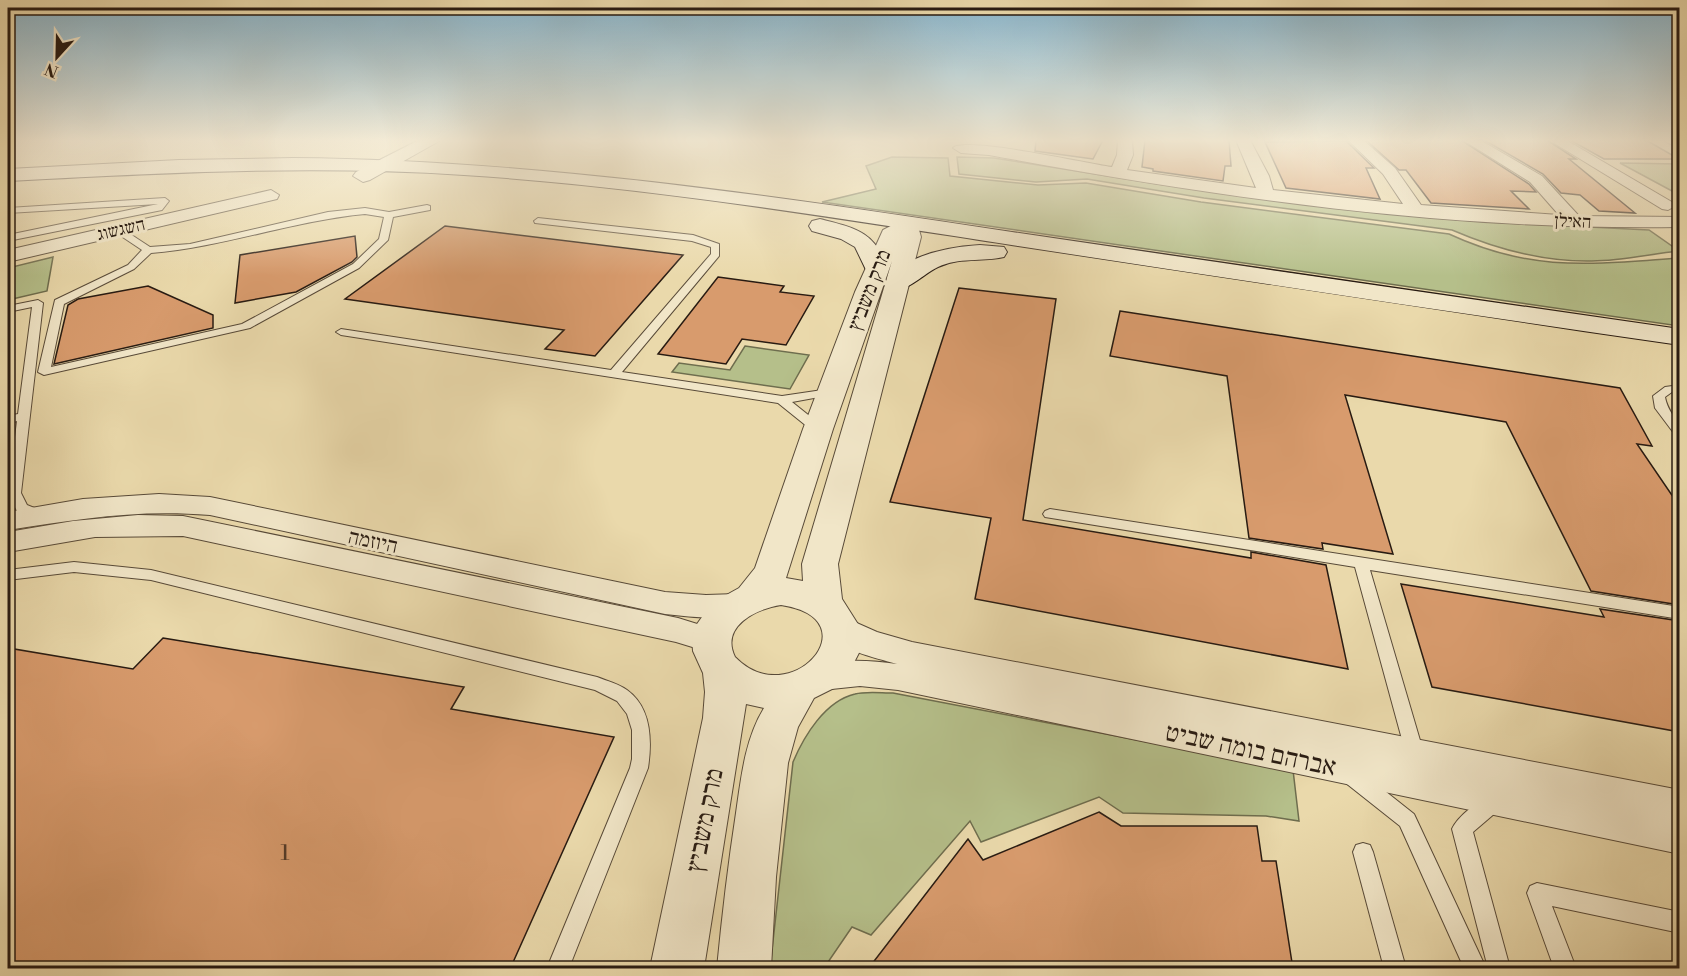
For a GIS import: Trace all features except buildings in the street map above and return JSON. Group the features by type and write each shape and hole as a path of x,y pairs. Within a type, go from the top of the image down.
{"main road":[{"path":"521,186 815,225 903,232 1680,339"},
{"path":"634,186 1021,252 1680,339"},
{"path":"815,225 859,238 869,248 886,277 920,266 941,256 975,251 1021,252"},
{"name":"מרק משביץ","path":"677,969 724,718 726,692 718,656 721,618 745,601 767,580 773,568 832,391 886,277 903,232"},
{"name":"מרק משביץ","path":"744,969 751,877 766,763 777,724 810,683 837,661 843,647 819,564 867,399 886,277"},
{"path":"745,601 781,591 800,593 833,616"},
{"path":"718,656 746,686 762,691 810,683"}],"street":[{"name":"האילן","path":"1202,186 1266,195 1416,210 1574,221 1649,223 1676,208"},
{"path":"1263,186 1266,195"},
{"path":"1399,186 1416,210"},
{"path":"1542,186 1574,221"},
{"path":"1637,186 1676,208"},
{"name":"השגשוג","path":"8,256 271,195"},
{"name":"היוזמה","path":"8,521 37,514 126,503 159,502 210,506 665,603 706,607 745,601"},
{"name":"היוזמה","path":"8,542 107,526 148,524 183,526 678,630 718,656"},
{"name":"אברהם בומה שביט","path":"833,616 867,642 912,655 1680,807"},
{"name":"אברהם בומה שביט","path":"810,683 849,673 898,677 1680,836"}],"lane":[{"path":"8,210 165,201 159,208 8,238"},
{"path":"118,230 148,250 190,247 328,215 365,211 389,215 427,208"},
{"path":"148,250 131,267 59,302 44,372 246,326 356,266 383,240 389,215"},
{"path":"538,221 693,238 716,246 716,254 614,374"},
{"path":"8,309 38,303 23,416 11,479 14,493 22,508 37,514"},
{"path":"341,332 782,400 832,391"},
{"path":"1680,388 1669,389 1659,396 1660,408 1680,433"},
{"path":"782,400 818,429"},
{"path":"8,420 23,416"},
{"path":"1050,514 1680,613"},
{"path":"1361,563 1415,755"},
{"path":"8,575 74,567 151,575 597,684 623,696 637,716 644,741 639,768 558,969"},
{"path":"1340,767 1407,820 1475,969"},
{"path":"1497,799 1462,829 1500,969"},
{"path":"1363,852 1395,969"},
{"path":"1566,969 1536,893 1680,923"}],"green space":[{"path":"874,186 1101,186 1201,202 1449,234 1508,255 1536,260 1590,263 1679,258 1679,326 822,202 876,189"},
{"path":"1127,186 1168,186 1393,214 1487,222 1649,230 1679,251 1603,261 1538,257 1486,243 1452,230 1204,198"},
{"path":"1662,186 1679,186 1679,194"},
{"path":"53,257 47,291 8,300 8,268"},
{"path":"745,346 809,355 790,389 672,372 679,363 730,370"},
{"path":"859,693 893,693 1293,770 1299,821 1266,816 1123,813 1099,797 981,842 970,821 871,935 852,927 824,968 770,968 793,762 803,741 817,721 834,704"}]}
